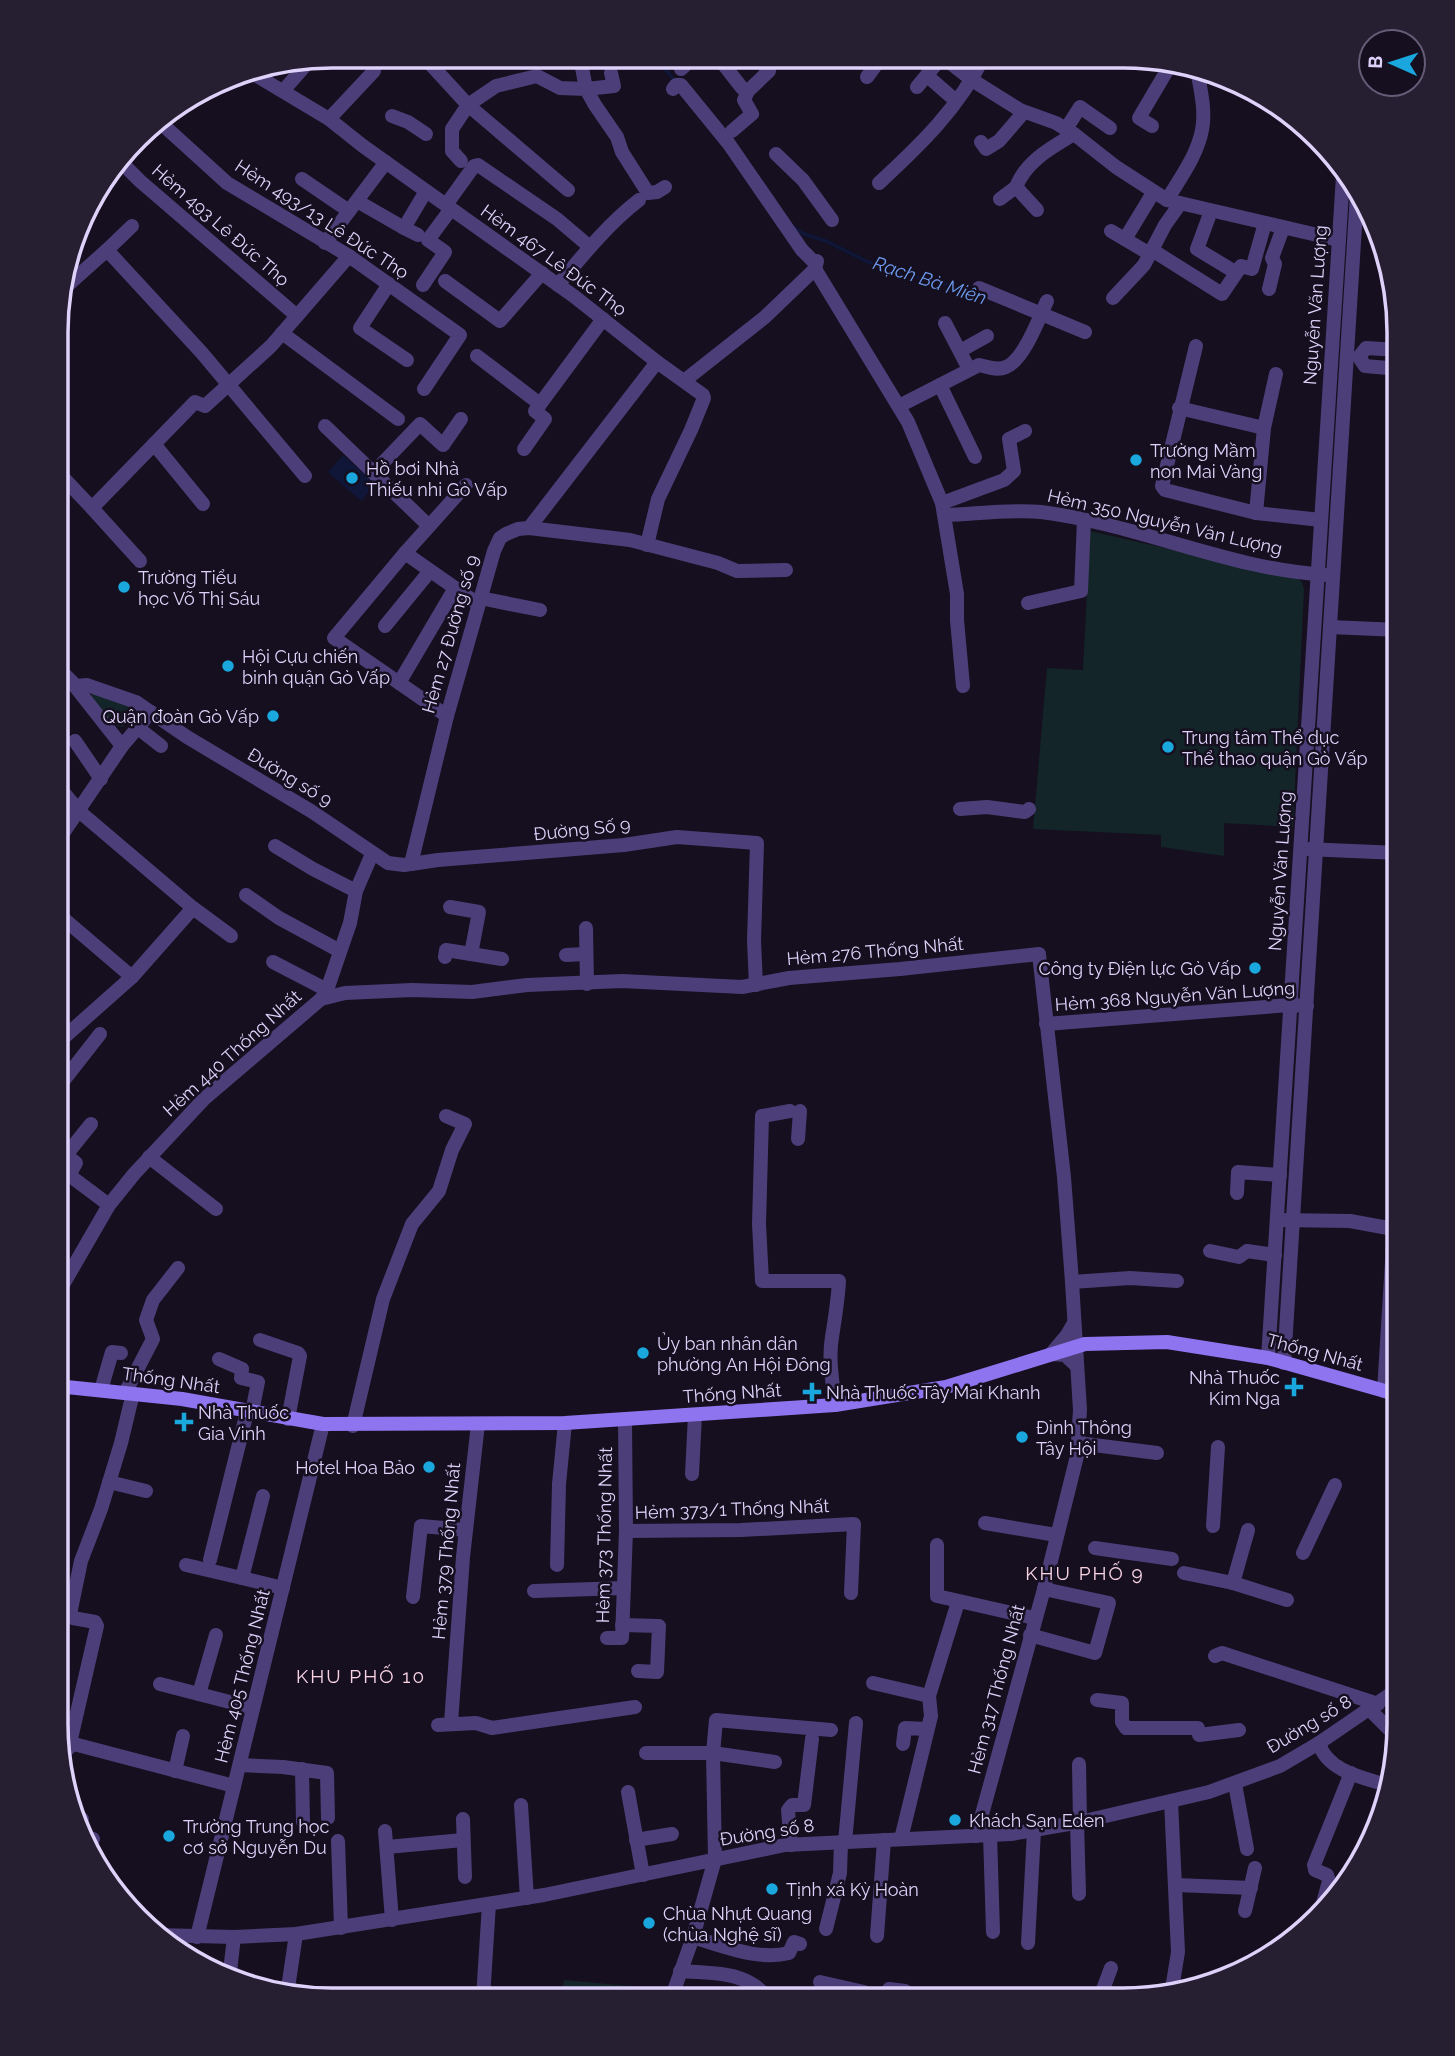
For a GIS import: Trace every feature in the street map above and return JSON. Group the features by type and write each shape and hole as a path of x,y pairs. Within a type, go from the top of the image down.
{"main road":[{"name":"Thống Nhất","path":"68,1387 182,1399 323,1424 352,1426 565,1423 835,1405 946,1387 1075,1346 1167,1342 1268,1358 1387,1392"}],"street":[{"path":"436,68 468,105 568,190"},
{"path":"582,68 586,89 648,193 665,187"},
{"path":"727,68 748,91"},
{"path":"732,131 752,114 744,100 748,91 769,71 766,68"},
{"path":"867,77 874,68"},
{"path":"918,87 934,68"},
{"path":"956,68 1024,112 1070,131 1153,192 1173,202 1339,240"},
{"path":"879,183 918,148 972,80 978,68"},
{"path":"283,91 300,71"},
{"path":"329,119 374,71"},
{"path":"1153,126 1139,118 1166,72"},
{"path":"461,161 452,151 452,129 468,105 496,86 537,76 560,88 614,86 611,73"},
{"name":"Hẻm 467 Lê Đức Thọ","path":"261,78 329,119 386,163 542,273 703,395 691,430 658,499 647,545"},
{"path":"1113,298 1144,265 1194,156 1202,130 1203,105 1199,79"},
{"path":"932,80 956,100"},
{"path":"673,89 681,85 729,144 802,250 816,264 908,422 944,509 957,594 963,686"},
{"path":"1000,200 1016,187 1021,174 1034,161 1070,131 1080,107 1110,128"},
{"path":"981,142 986,149 999,141 1024,112"},
{"path":"392,116 408,122 426,134"},
{"name":"Hẻm 493/13 Lê Đức Thọ","path":"166,127 227,183 349,256 460,335 424,389"},
{"path":"776,153 803,180 832,220"},
{"path":"325,243 386,163"},
{"path":"423,285 445,252 428,240 474,166 478,165 557,219 590,247"},
{"name":"Hẻm 493 Lê Đức Thọ","path":"127,167 297,316"},
{"path":"302,179 353,206 418,235"},
{"name":"Nguyễn Văn Lượng","path":"1268,1358 1342,186"},
{"path":"1016,187 1037,210"},
{"path":"404,228 426,191"},
{"path":"1125,239 1153,192"},
{"path":"558,285 590,247 639,200"},
{"name":"Nguyễn Văn Lượng","path":"1284,1363 1333,575 1353,356 1357,209"},
{"path":"1211,211 1197,248 1236,272"},
{"path":"1111,231 1224,293 1242,266 1252,269 1265,223"},
{"path":"73,280 132,226"},
{"path":"1269,289 1275,264 1272,258 1283,228"},
{"path":"107,250 202,353 304,476"},
{"path":"92,508 195,402 205,406 229,386 282,333 349,256"},
{"path":"684,381 765,317 816,264"},
{"path":"445,281 500,320 542,273"},
{"path":"388,284 360,328 407,360"},
{"path":"979,288 1044,307 1086,332"},
{"path":"899,406 979,365 994,369 1008,366 1022,351 1044,307"},
{"path":"524,449 545,419 535,411 603,319"},
{"path":"945,323 969,369"},
{"path":"282,333 398,419"},
{"path":"960,351 987,336"},
{"path":"1196,346 1162,486 1165,490 1256,513 1321,520"},
{"path":"1353,356 1366,348 1387,349"},
{"path":"1331,354 1353,356 1365,366 1387,368"},
{"path":"477,356 540,404"},
{"path":"529,528 657,362"},
{"path":"1256,513 1264,428 1276,374"},
{"path":"940,385 975,457"},
{"path":"1180,408 1264,428"},
{"path":"373,472 420,424 443,445 461,419"},
{"path":"325,426 429,526"},
{"path":"944,509 1004,480 1014,471 1009,439 1025,431"},
{"path":"154,444 203,504"},
{"path":"68,483 140,561"},
{"path":"446,716 334,638 466,485"},
{"name":"Hẻm 350 Nguyễn Văn Lượng","path":"944,509 1039,512 1084,520 1229,558 1317,575 1333,575"},
{"path":"1028,603 1081,591 1084,520"},
{"path":"529,528 630,540 718,563 737,571 786,570"},
{"name":"Hẻm 27 Đường số 9","path":"411,864 446,716 494,551 500,538 512,530 529,528"},
{"path":"405,553 455,588 479,601 540,610"},
{"path":"385,626 430,571"},
{"path":"399,683 455,588"},
{"path":"1330,627 1387,629"},
{"path":"68,679 122,747"},
{"name":"Đường số 9","path":"74,685 87,685 136,702 187,737 311,811 388,863 404,866 411,864"},
{"path":"68,828 122,747 151,712"},
{"path":"138,728 161,746"},
{"path":"75,741 101,779"},
{"path":"68,798 80,812 193,908 231,936"},
{"path":"960,810 987,807 1025,811 1029,809"},
{"name":"Đường Số 9","path":"411,864 624,845 677,837 757,843 754,941 756,985"},
{"path":"275,846 313,870 356,891"},
{"path":"1300,848 1387,852"},
{"name":"Hẻm 440 Thống Nhất","path":"68,1261 109,1205 149,1157 204,1099 324,994 350,923 356,891 372,853"},
{"path":"246,895 279,918 340,951"},
{"path":"450,907 479,912 471,954"},
{"path":"68,1034 132,977 193,908"},
{"path":"68,922 132,977"},
{"path":"586,928 587,984"},
{"path":"445,957 446,950 502,959"},
{"path":"566,955 585,954"},
{"name":"Hẻm 276 Thống Nhất","path":"324,994 412,989 472,992 527,985 638,981 742,987 789,978 1039,954 1064,1177 1075,1346"},
{"path":"273,962 324,994"},
{"name":"Hẻm 368 Nguyễn Văn Lượng","path":"1046,1024 1290,1005 1307,1006"},
{"path":"68,1075 100,1034"},
{"path":"798,1139 795,1111 762,1116 759,1224 762,1281 839,1281 832,1338 831,1370 835,1405"},
{"path":"352,1426 383,1298 412,1224 439,1191 452,1150 465,1124 446,1116"},
{"path":"68,1145 91,1124"},
{"path":"68,1156 76,1163 69,1175 109,1205"},
{"path":"149,1157 216,1209"},
{"path":"1237,1193 1238,1172 1280,1175"},
{"path":"1277,1220 1350,1222 1387,1228"},
{"path":"1210,1251 1239,1257 1247,1251 1275,1255"},
{"path":"69,1736 97,1626 95,1622 73,1618 70,1614 81,1561 109,1482 129,1393 153,1339 146,1320 153,1300 178,1268"},
{"path":"1072,1282 1130,1278 1177,1281"},
{"path":"1051,1354 1068,1335 1074,1322"},
{"path":"260,1340 300,1356 288,1419"},
{"name":"Hẻm 317 Thống Nhất","path":"993,1932 983,1835 1034,1618 1044,1589 1077,1456 1080,1410 1075,1346"},
{"path":"101,1390 112,1352 121,1353"},
{"path":"1051,1354 1065,1356 1077,1366"},
{"path":"210,1560 258,1382 241,1378 242,1369 219,1359"},
{"path":"1384,1391 1387,1381"},
{"path":"692,1474 695,1415"},
{"name":"Hẻm 373 Thống Nhất","path":"607,1638 622,1638 626,1531 625,1419"},
{"path":"557,1566 559,1484 565,1423"},
{"name":"Hẻm 405 Thống Nhất","path":"197,1937 323,1424"},
{"name":"Hẻm 379 Thống Nhất","path":"478,1424 445,1724 476,1723 492,1728 635,1707"},
{"path":"1078,1443 1157,1453"},
{"path":"1213,1526 1218,1447"},
{"path":"109,1482 146,1491"},
{"path":"1303,1553 1335,1485"},
{"path":"242,1578 263,1496"},
{"path":"985,1523 1056,1535"},
{"name":"Hẻm 373/1 Thống Nhất","path":"626,1531 741,1530 854,1524 851,1593"},
{"path":"413,1597 421,1526 466,1530"},
{"path":"1233,1583 1248,1530"},
{"path":"937,1545 937,1595 1034,1618"},
{"path":"1095,1548 1172,1559"},
{"path":"186,1565 283,1588"},
{"path":"1184,1573 1233,1583 1287,1600"},
{"path":"534,1591 624,1588"},
{"path":"1030,1635 1095,1653 1110,1603 1044,1589"},
{"path":"901,1839 931,1716 929,1696 958,1602"},
{"path":"622,1625 659,1626 657,1672 638,1671"},
{"path":"199,1694 216,1635"},
{"path":"1215,1656 1222,1653 1374,1707 1387,1724"},
{"path":"873,1683 929,1696"},
{"path":"160,1684 253,1708"},
{"name":"Đường số 8","path":"175,1936 296,1934 393,1920 527,1898 791,1844 983,1835 1078,1822 1235,1784 1280,1766 1387,1697"},
{"path":"1097,1700 1122,1703 1122,1721 1126,1728 1199,1732 1239,1730"},
{"path":"675,1988 693,1937 715,1859 713,1753 718,1719 831,1730"},
{"path":"826,1929 840,1873 856,1723"},
{"path":"903,1744 905,1728 928,1729"},
{"path":"175,1771 183,1736"},
{"path":"791,1844 788,1810 792,1805 804,1805 812,1739"},
{"path":"1318,1744 1328,1761 1351,1773 1380,1783"},
{"path":"70,1748 234,1786"},
{"path":"646,1753 713,1753 775,1762"},
{"path":"1079,1764 1079,1894"},
{"path":"240,1765 327,1773 328,1818"},
{"path":"302,1769 303,1822"},
{"path":"1326,1892 1329,1881 1327,1875 1315,1870 1314,1865 1351,1773"},
{"path":"1235,1784 1247,1849"},
{"path":"628,1792 643,1875"},
{"path":"1171,1801 1178,1952 1173,1983"},
{"path":"521,1805 527,1898"},
{"path":"463,1819 465,1877"},
{"path":"1028,1943 1034,1830"},
{"path":"385,1831 393,1920"},
{"path":"636,1840 672,1834"},
{"path":"387,1847 463,1840"},
{"path":"877,1936 884,1840"},
{"path":"338,1841 341,1927"},
{"path":"1245,1911 1255,1868"},
{"path":"1176,1885 1251,1888"},
{"path":"484,1988 489,1904"},
{"path":"289,1984 296,1934"},
{"path":"230,1968 234,1937"},
{"path":"693,1937 730,1949 775,1957 789,1953 794,1942 800,1944"},
{"path":"1104,1988 1111,1968"},
{"path":"680,1971 743,1978 758,1988"},
{"path":"820,1982 829,1988"}],"shaded area":[{"name":"Trung tâm Thể dục Thể thao quận Gò Vấp","path":"1090,531 1297,578 1302,582 1304,589 1293,827 1224,823 1224,856 1161,847 1161,835 1033,829 1047,668 1083,670"},
{"path":"92,692 135,707 135,712 123,727 113,725 91,699"},
{"path":"564,1980 651,1988 563,1988"}],"water":[{"name":"Hồ bơi Nhà Thiếu nhi Gò Vấp","path":"343,455 376,484 361,501 328,472"}],"waterway":[{"name":"Rạch Bà Miên","path":"664,68 676,82"},
{"name":"Rạch Bà Miên","path":"793,227 868,262 982,296"}],"place":[{"name":"Trường Mầm non Mai Vàng","path":"1136,460"},
{"name":"Hồ bơi Nhà Thiếu nhi Gò Vấp","path":"352,478"},
{"name":"Trường Tiểu học Võ Thị Sáu","path":"124,587"},
{"name":"Hội Cựu chiến binh quận Gò Vấp","path":"228,666"},
{"name":"Quận đoàn Gò Vấp","path":"273,716"},
{"name":"Trung tâm Thể dục Thể thao quận Gò Vấp","path":"1168,747"},
{"name":"Công ty Điện lực Gò Vấp","path":"1255,968"},
{"name":"Ủy ban nhân dân phường An Hội Đông","path":"643,1353"},
{"name":"Nhà Thuốc Kim Nga","path":"1294,1387"},
{"name":"Nhà Thuốc Tây Mai Khanh","path":"812,1392"},
{"name":"Nhà Thuốc Gia Vinh","path":"184,1422"},
{"name":"Đình Thông Tây Hội","path":"1022,1437"},
{"name":"Hotel Hoa Bảo","path":"429,1467"},
{"name":"Khách Sạn Eden","path":"955,1820"},
{"name":"Trường Trung học cơ sở Nguyễn Du","path":"169,1836"},
{"name":"Tịnh xá Kỳ Hoàn","path":"772,1889"},
{"name":"Chùa Nhựt Quang (chùa Nghệ sĩ)","path":"649,1923"}],"district":[{"name":"KHU PHỐ 9","path":"1085,1573"},
{"name":"KHU PHỐ 10","path":"361,1676"}]}
